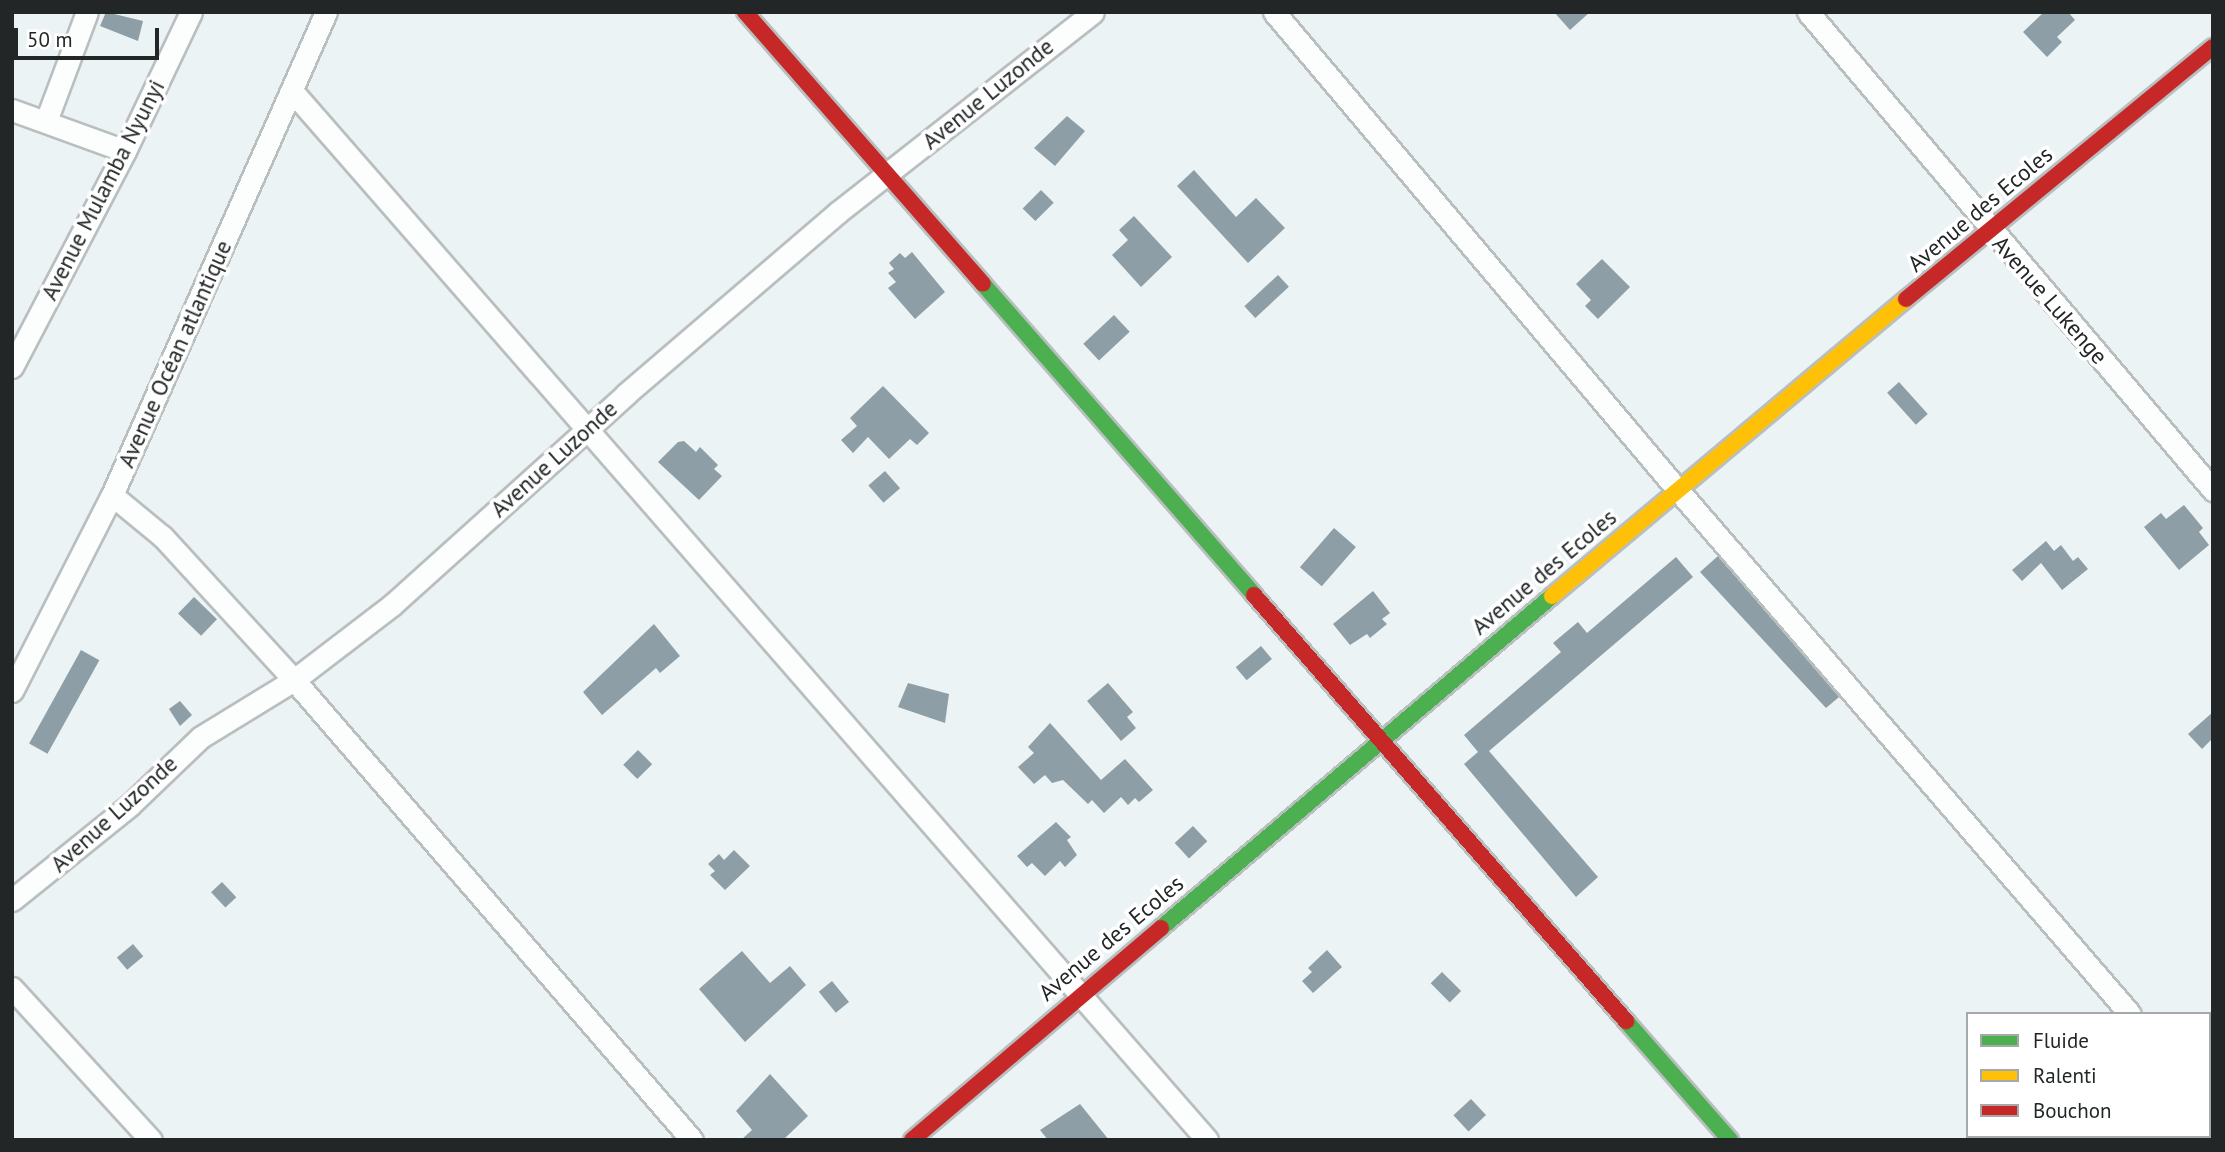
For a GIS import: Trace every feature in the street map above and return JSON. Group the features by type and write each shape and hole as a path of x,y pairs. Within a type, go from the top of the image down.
{"street":[{"path":"46,121 87,12"},
{"name":"Avenue Mulamba Nyunyi","path":"12,367 125,151 191,12"},
{"name":"Avenue Océan atlantique","path":"12,691 113,495 326,12"},
{"path":"745,12 885,176 1730,1140"},
{"name":"Avenue Luzonde","path":"12,900 130,805 201,737 294,680 392,605 676,351 885,176 1093,12"},
{"path":"1274,12 1676,489 2128,1012"},
{"name":"Avenue Lukenge","path":"1808,12 1989,230 2213,490"},
{"name":"Avenue des Ecoles","path":"912,1140 1080,993 1382,741 1676,489 2213,47"},
{"path":"292,91 1206,1140"},
{"path":"12,110 125,151"},
{"path":"113,495 163,537 294,680 692,1140"},
{"path":"12,988 151,1140"}],"building":[{"path":"106,12 143,21 138,41 100,26"},
{"path":"1554,12 1590,12 1570,30"},
{"path":"2044,12 2068,12 2075,20 2057,37 2062,42 2047,57 2023,32"},
{"path":"1067,116 1085,131 1055,166 1034,148"},
{"path":"1194,170 1236,217 1256,198 1285,228 1248,263 1177,186"},
{"path":"1041,190 1054,203 1035,221 1023,208"},
{"path":"1134,216 1172,257 1141,287 1112,255 1128,240 1119,230"},
{"path":"912,252 945,292 915,319 888,288 896,282 888,273 894,269 889,263 900,253 905,258"},
{"path":"1602,259 1630,287 1598,319 1585,306 1591,300 1576,284"},
{"path":"1278,275 1289,287 1255,318 1244,306"},
{"path":"1114,315 1130,332 1099,360 1083,344"},
{"path":"1899,382 1928,414 1916,425 1887,393"},
{"path":"883,386 929,433 917,445 910,439 889,459 868,437 853,453 841,440 857,426 850,418"},
{"path":"684,441 696,452 700,447 718,465 714,469 722,476 699,500 658,462 678,442"},
{"path":"885,471 900,488 883,503 868,485"},
{"path":"2184,505 2203,528 2199,532 2209,545 2179,570 2144,527 2161,513 2166,519"},
{"path":"1334,528 1356,547 1322,586 1300,567"},
{"path":"2046,541 2054,551 2061,545 2073,561 2078,557 2088,569 2062,590 2041,563 2022,581 2012,570"},
{"path":"1718,556 1839,697 1826,708 1700,572"},
{"path":"1676,557 1693,577 1489,751 1598,877 1576,897 1464,764 1478,752 1464,735 1561,652 1553,643 1578,622 1587,633"},
{"path":"1373,591 1390,613 1382,619 1387,624 1370,638 1367,634 1350,645 1333,624"},
{"path":"194,597 217,619 201,636 178,614"},
{"path":"654,624 680,656 660,673 656,668 602,715 583,692"},
{"path":"1261,646 1272,659 1247,680 1236,667"},
{"path":"81,650 99,660 47,754 29,744"},
{"path":"908,683 949,694 945,723 898,707"},
{"path":"1108,683 1133,712 1127,717 1136,728 1121,741 1087,701"},
{"path":"180,701 192,715 180,726 169,709"},
{"path":"2213,712 2213,738 2202,749 2188,734"},
{"path":"1050,723 1101,780 1125,759 1153,790 1139,802 1135,798 1128,805 1121,797 1104,813 1092,800 1088,804 1063,780 1052,783 1045,775 1034,784 1018,767 1034,753 1028,747"},
{"path":"638,750 652,764 637,779 623,765"},
{"path":"1056,822 1071,837 1067,840 1077,855 1065,867 1060,861 1045,876 1032,863 1027,867 1017,856"},
{"path":"1193,826 1207,841 1189,858 1175,843"},
{"path":"734,850 750,866 725,890 710,875 715,871 708,864 719,854 724,860"},
{"path":"222,882 236,897 225,908 211,892"},
{"path":"133,944 143,956 127,970 117,957"},
{"path":"1327,950 1342,967 1313,993 1302,981 1312,972 1308,968"},
{"path":"742,951 770,983 790,966 806,985 745,1042 699,989"},
{"path":"1442,972 1461,991 1450,1002 1431,983"},
{"path":"832,981 849,1002 836,1013 819,992"},
{"path":"770,1074 808,1116 783,1140 741,1140 752,1130 736,1111"},
{"path":"1471,1099 1486,1115 1468,1131 1453,1115"},
{"path":"1080,1104 1109,1140 1048,1140 1040,1130"}],"traffic: fast":[{"path":"983,284 1254,595"},
{"path":"1161,928 1552,596"},
{"path":"1626,1021 1730,1140"}],"traffic: slow":[{"path":"1552,596 1906,299"}],"traffic: jam":[{"path":"745,12 983,284"},
{"path":"1906,299 2213,47"},
{"path":"1254,595 1626,1021"},
{"path":"912,1140 1161,928"}]}
